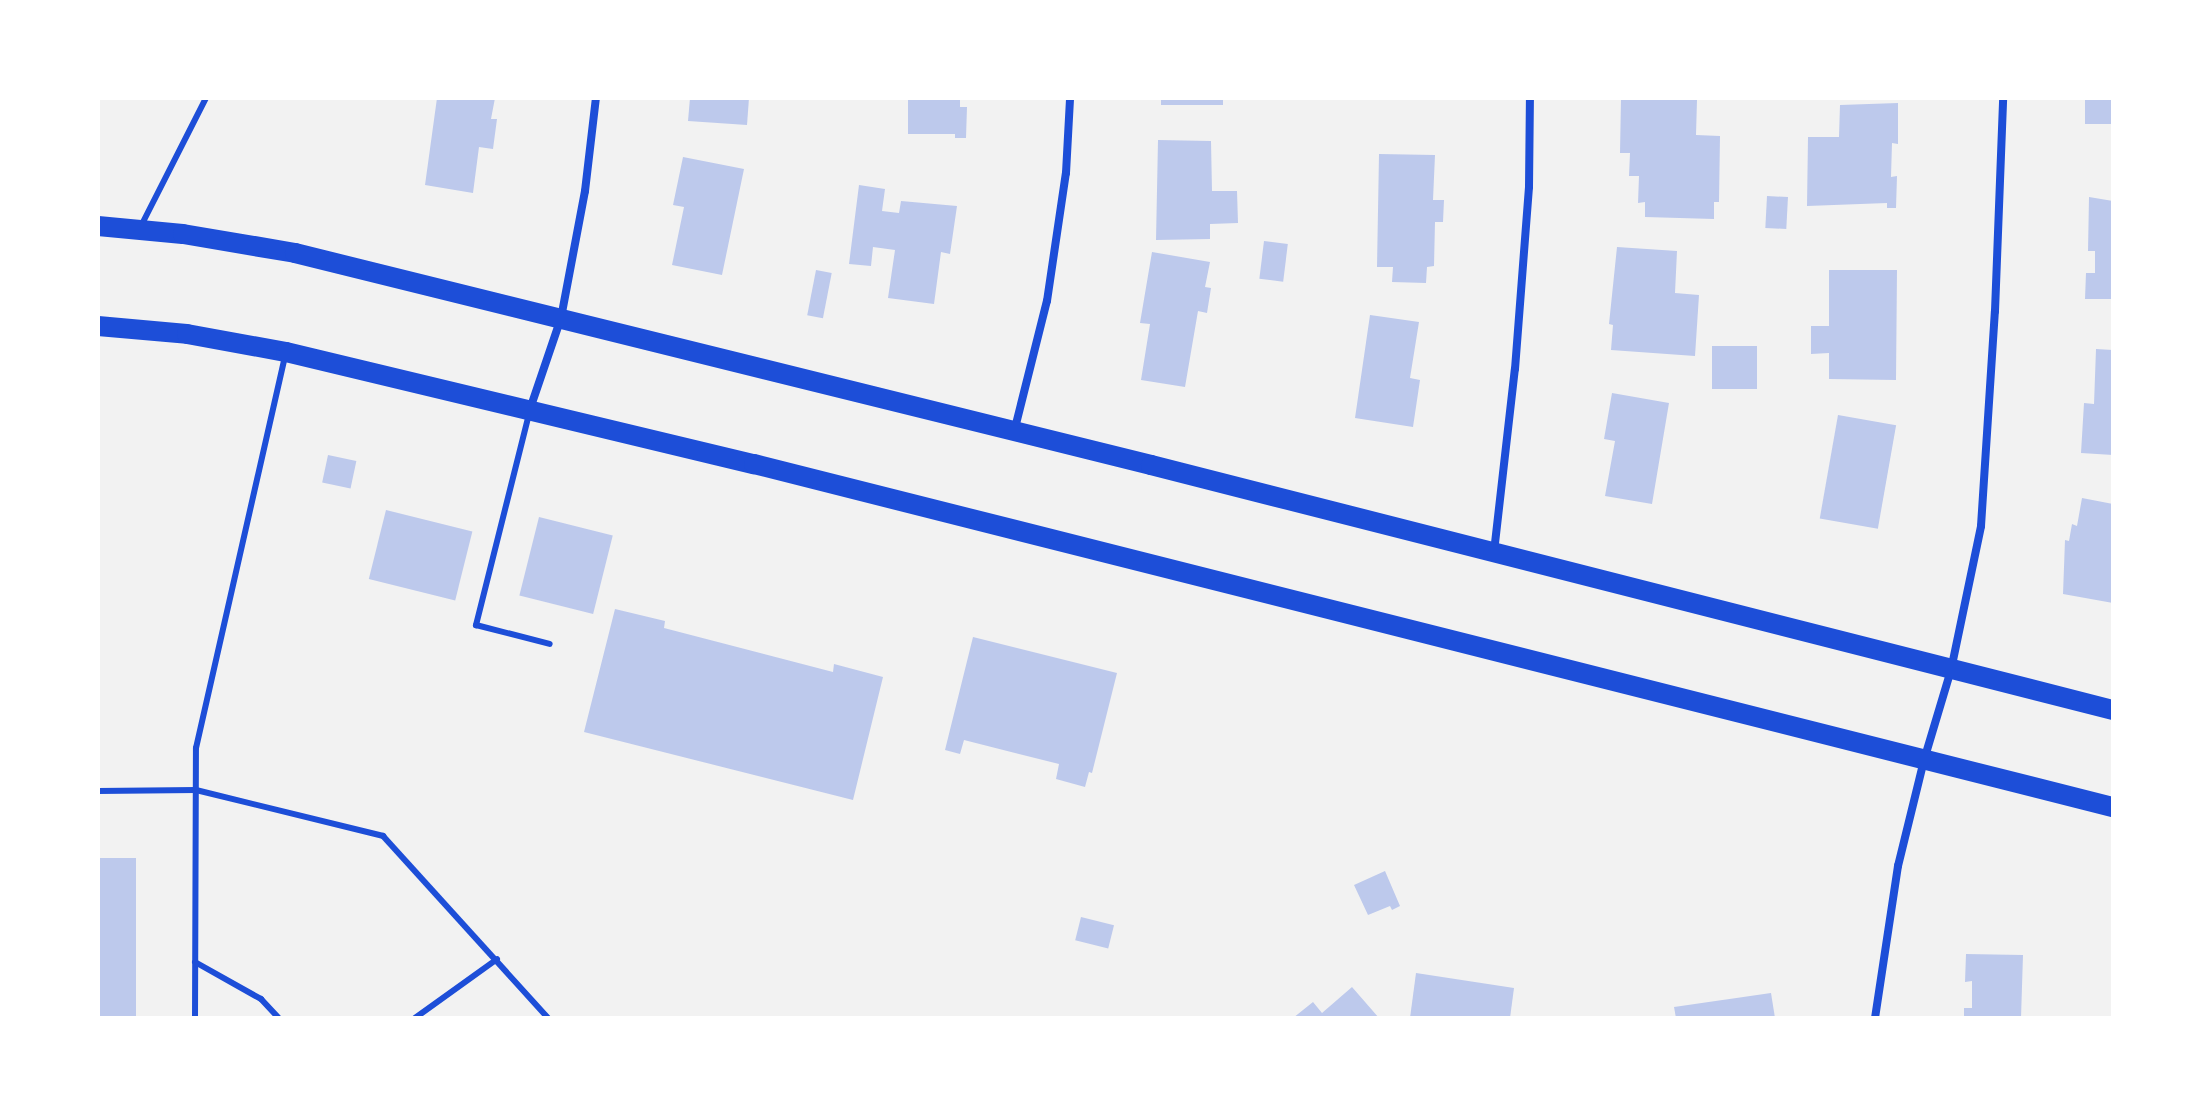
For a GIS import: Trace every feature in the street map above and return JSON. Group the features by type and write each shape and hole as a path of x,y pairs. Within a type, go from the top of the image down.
{"main road":[{"path":"98,226 139,229 295,253 2113,710"},
{"path":"98,326 187,334 286,352 2113,807"}],"street":[{"path":"529,411 561,318 585,191 596,98"},
{"path":"1014,432 1047,301 1066,173 1070,98"},
{"path":"1494,552 1517,339 1529,187 1530,98"},
{"path":"1875,1018 1898,866 1924,760 1951,670 1981,526 1995,311 2003,98"}],"lane":[{"path":"139,229 206,98"},
{"path":"195,1018 196,748 286,352"},
{"path":"529,411 476,625 550,644"},
{"path":"98,791 196,790 383,836 548,1018"},
{"path":"415,1018 497,959"},
{"path":"195,962 261,999 279,1018"}],"building":[{"path":"437,98 495,98 491,119 497,119 493,149 479,147 473,193 425,185"},
{"path":"690,98 749,98 747,125 688,121"},
{"path":"908,98 960,98 960,107 967,107 966,138 955,138 955,134 908,134"},
{"path":"1161,98 1223,98 1223,105 1161,105"},
{"path":"1621,98 1697,100 1696,135 1720,136 1719,202 1714,202 1714,219 1645,217 1645,202 1638,203 1639,176 1629,176 1630,153 1620,153"},
{"path":"2085,98 2113,98 2113,124 2085,124"},
{"path":"1898,103 1898,144 1892,143 1891,177 1897,176 1896,208 1887,208 1887,203 1807,206 1808,137 1839,137 1840,105"},
{"path":"1158,140 1211,141 1212,191 1237,191 1238,223 1210,224 1210,239 1156,240"},
{"path":"1379,154 1435,155 1433,200 1444,200 1443,222 1435,222 1434,266 1427,267 1426,283 1392,282 1393,267 1377,267"},
{"path":"683,157 744,169 722,275 672,265 684,207 673,205"},
{"path":"859,185 885,189 882,211 899,213 901,201 957,206 950,254 941,252 934,304 888,298 895,250 873,247 871,266 849,264"},
{"path":"1767,196 1788,197 1786,229 1765,228"},
{"path":"2089,197 2113,201 2113,299 2085,299 2086,273 2095,273 2095,251 2088,251"},
{"path":"1264,241 1288,244 1283,282 1259,279"},
{"path":"1617,247 1677,251 1675,293 1699,295 1695,356 1611,350 1613,325 1609,324"},
{"path":"1152,252 1210,262 1205,287 1211,288 1207,313 1198,311 1185,387 1141,380 1150,324 1140,323"},
{"path":"816,270 832,273 823,318 807,315"},
{"path":"1829,270 1897,270 1896,380 1829,379 1829,353 1811,354 1811,326 1829,326"},
{"path":"1370,315 1419,322 1410,378 1420,380 1413,427 1355,418"},
{"path":"1712,346 1757,346 1757,389 1712,389"},
{"path":"2096,349 2113,350 2113,455 2081,453 2084,403 2094,404"},
{"path":"1612,393 1669,403 1652,504 1605,496 1615,441 1604,439"},
{"path":"1838,415 1896,425 1878,529 1820,518"},
{"path":"328,455 356,461 351,488 322,482"},
{"path":"2082,498 2113,504 2113,603 2063,594 2065,540 2069,541 2072,524 2077,526"},
{"path":"386,510 472,532 455,600 369,579"},
{"path":"539,517 613,535 593,614 519,596"},
{"path":"615,609 665,621 664,628 833,672 834,664 883,677 853,800 584,732"},
{"path":"973,637 1117,673 1092,773 1089,772 1085,787 1056,779 1059,764 964,740 960,754 945,750"},
{"path":"98,858 136,858 136,1018 98,1018"},
{"path":"1385,871 1400,906 1392,910 1390,906 1368,915 1354,885"},
{"path":"1081,917 1114,925 1108,949 1075,940"},
{"path":"1966,954 2023,955 2021,1018 1964,1018 1964,1008 1972,1008 1972,981 1965,982"},
{"path":"1416,973 1514,988 1510,1018 1410,1018"},
{"path":"1352,987 1379,1018 1293,1018 1313,1002 1322,1013"},
{"path":"1771,993 1775,1018 1676,1018 1674,1007"}]}
